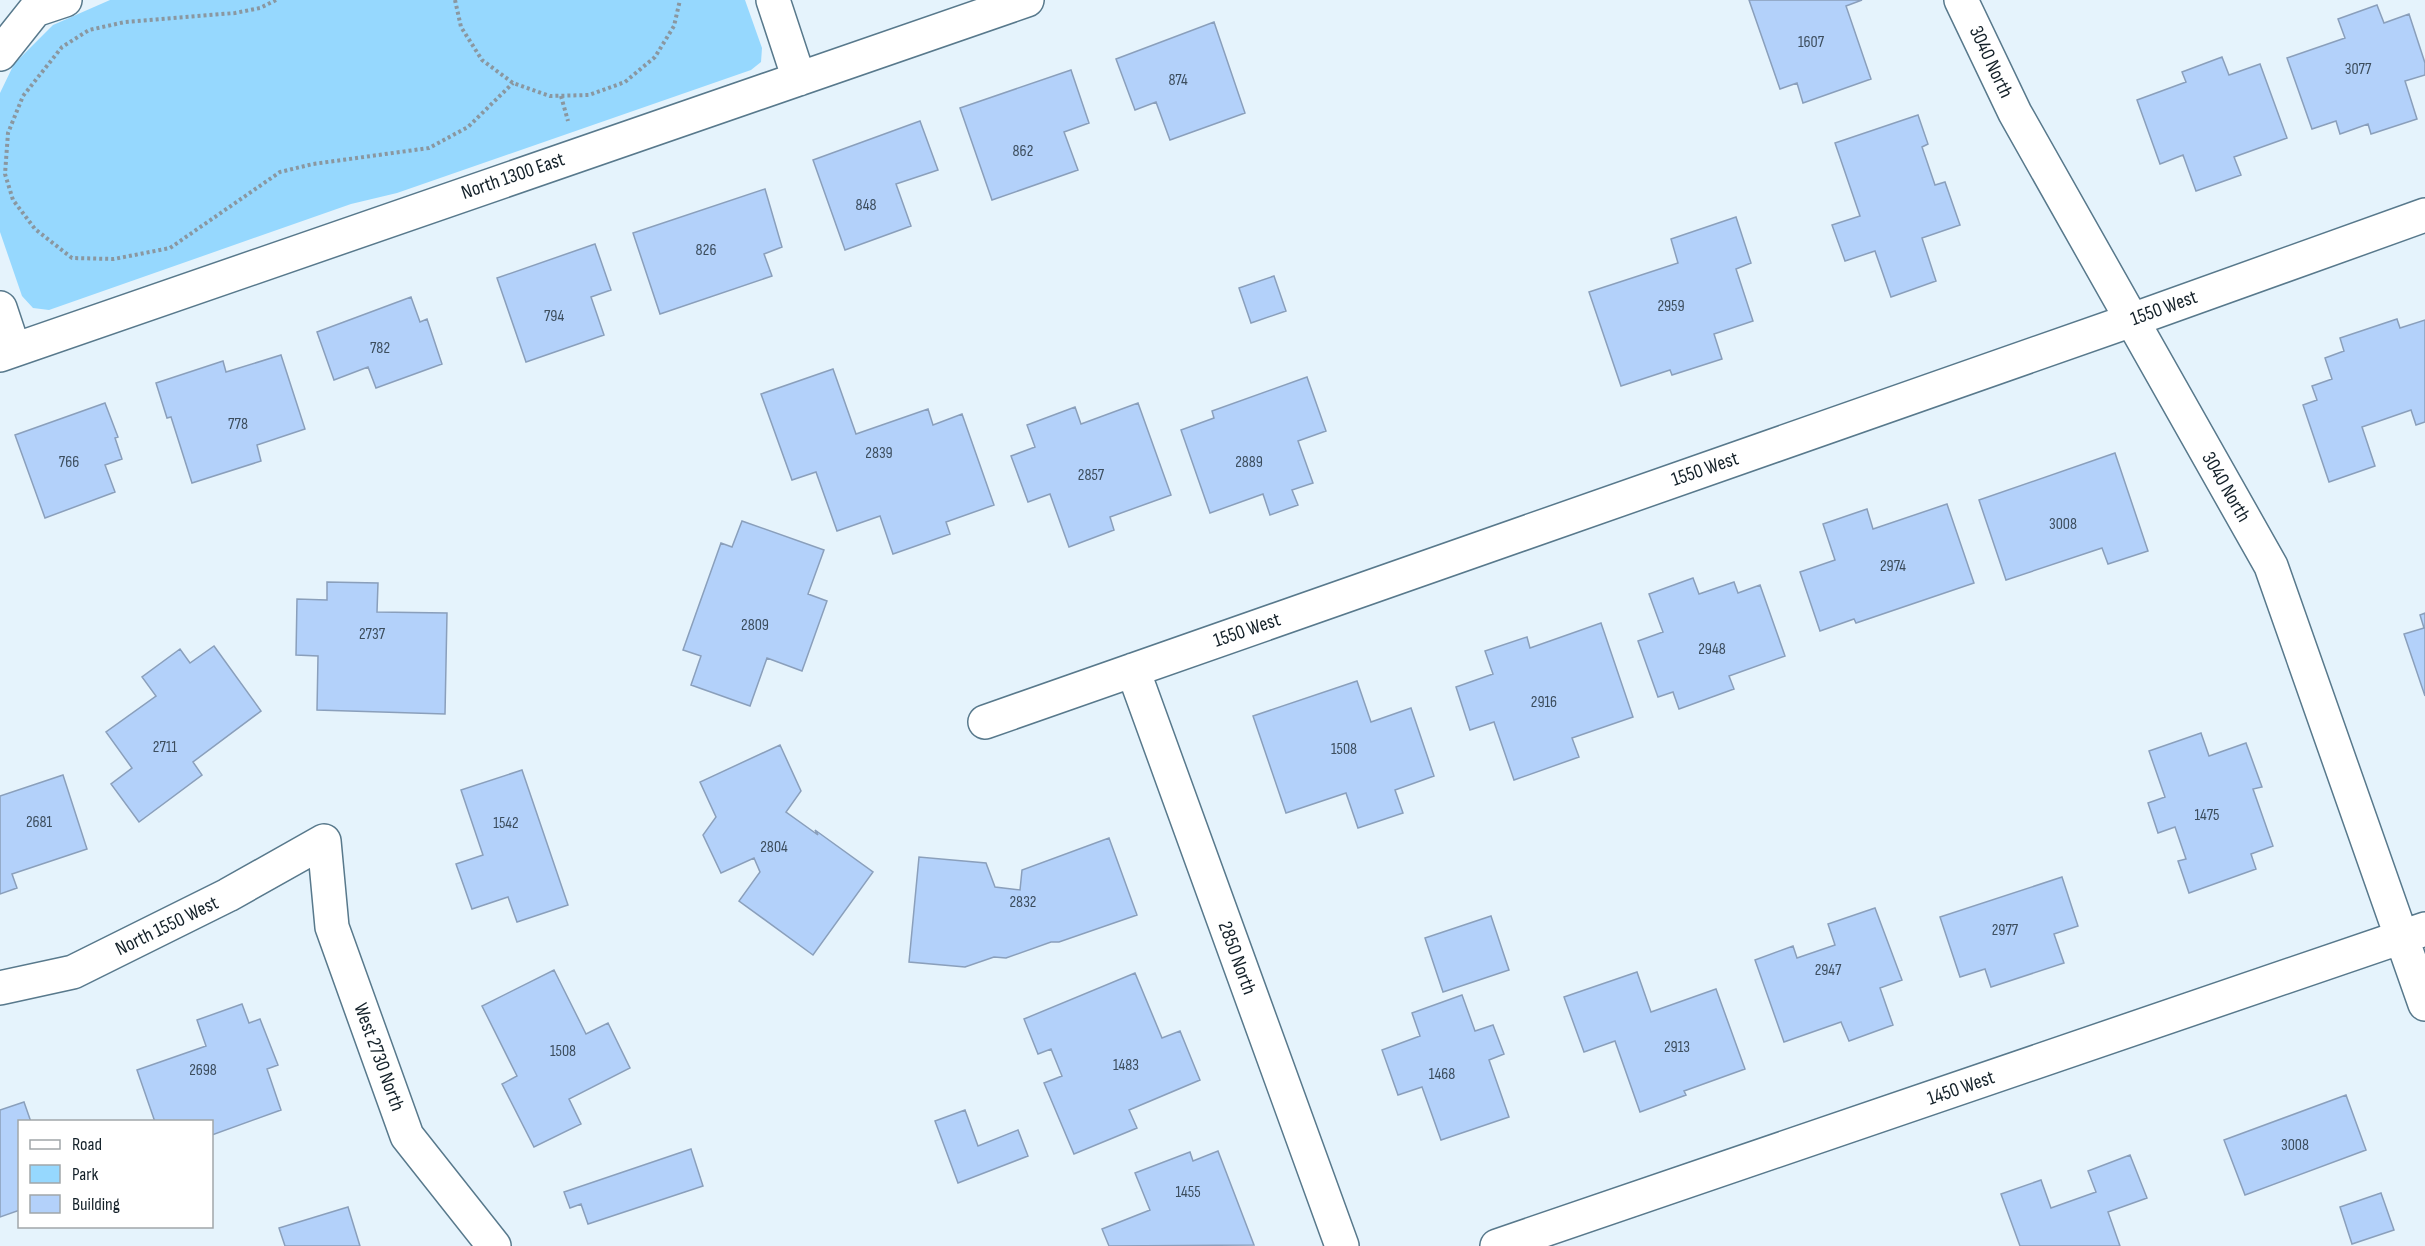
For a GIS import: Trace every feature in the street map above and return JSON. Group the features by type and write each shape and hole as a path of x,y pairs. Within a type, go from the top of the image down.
{"street":[{"path":"0,54 35,10 64,0"},
{"path":"773,0 799,79"},
{"name":"North 1300 East","path":"7,352 1027,0"},
{"name":"3040 North","path":"1961,0 2015,113 2271,566 2414,933 2425,1004"},
{"name":"1550 West","path":"985,722 2425,215"},
{"path":"0,308 7,352"},
{"name":"2850 North","path":"1133,670 1342,1246"},
{"name":"North 1550 West","path":"0,988 73,972 228,895 324,841"},
{"name":"West 2730 North","path":"324,841 333,927 407,1136 494,1246"},
{"name":"1450 West","path":"1497,1246 2414,933"}],"path":[{"path":"276,0 260,8 235,13 125,22 89,30 62,47 23,96 8,133 5,174 13,200 35,229 72,258 114,259 170,248 280,172 313,164 429,148 468,127 513,83"},
{"path":"455,0 461,27 482,60 513,83 550,96 588,95 625,82 655,57 674,26 680,0"}],"green space":[{"path":"110,0 745,0 762,48 761,62 751,70 397,193 351,204 49,310 33,308 22,296 0,232 0,93 14,64 53,25"}],"building":[{"path":"1749,0 1862,0 1846,6 1871,79 1803,103 1797,83 1780,89"},
{"path":"2377,5 2384,23 2409,14 2425,63 2425,75 2405,81 2417,119 2371,134 2368,124 2340,134 2336,121 2312,129 2287,58 2345,38 2338,19"},
{"path":"1214,22 1245,113 1170,140 1156,102 1135,110 1116,59"},
{"path":"2222,57 2229,75 2260,64 2287,138 2234,157 2241,175 2196,191 2183,155 2160,164 2137,100 2186,82 2182,72"},
{"path":"1071,70 1089,123 1064,132 1078,170 992,200 960,108"},
{"path":"1918,115 1928,144 1922,147 1935,185 1945,182 1960,225 1922,238 1936,281 1891,297 1875,251 1845,261 1832,225 1860,216 1835,143"},
{"path":"920,121 938,170 896,184 911,226 845,250 813,160"},
{"path":"765,189 782,247 764,254 772,276 660,314 633,233"},
{"path":"1736,217 1751,263 1736,269 1753,321 1714,334 1722,359 1672,375 1670,370 1621,386 1589,292 1678,263 1671,239"},
{"path":"595,244 611,290 591,297 604,335 526,362 497,278"},
{"path":"1274,276 1286,311 1251,323 1239,288"},
{"path":"411,297 420,322 427,319 442,364 376,388 368,367 334,380 317,332"},
{"path":"2397,319 2400,328 2425,320 2425,422 2416,425 2411,410 2362,427 2375,466 2329,482 2303,405 2317,400 2312,386 2332,379 2325,358 2344,351 2340,338"},
{"path":"281,355 305,429 257,445 261,461 192,483 171,417 167,418 156,383 223,361 226,372"},
{"path":"833,369 856,434 928,409 933,425 962,414 994,505 946,522 950,534 893,554 880,516 837,531 816,472 792,480 761,394"},
{"path":"1307,377 1326,431 1298,441 1313,483 1292,490 1298,505 1270,515 1263,494 1210,513 1181,430 1214,418 1212,411"},
{"path":"105,403 118,437 115,438 122,459 105,465 115,492 45,518 15,435"},
{"path":"1138,403 1171,495 1110,517 1114,530 1069,547 1050,494 1028,502 1011,456 1035,447 1027,425 1075,407 1081,424"},
{"path":"2115,453 2148,551 2108,564 2102,548 2006,580 1979,500"},
{"path":"1947,504 1974,583 1856,623 1854,619 1820,631 1800,572 1835,560 1823,524 1867,509 1873,529"},
{"path":"742,521 824,550 808,594 827,601 802,671 767,658 750,706 691,685 701,656 683,650 721,543 732,547"},
{"path":"1693,578 1699,594 1734,582 1738,593 1760,585 1785,656 1729,676 1734,689 1679,709 1673,692 1658,697 1638,641 1663,632 1649,594"},
{"path":"327,582 378,583 377,612 447,613 445,714 317,710 318,656 296,655 297,599 327,600"},
{"path":"2425,613 2425,696 2404,634 2424,628 2420,615"},
{"path":"1601,623 1633,717 1572,738 1579,757 1514,780 1494,722 1470,730 1456,687 1493,674 1485,651 1527,637 1530,648"},
{"path":"214,646 261,711 193,762 202,775 139,822 111,784 132,768 106,732 156,696 142,677 180,649 190,663"},
{"path":"1357,681 1371,722 1411,708 1434,776 1395,790 1403,813 1358,828 1346,793 1286,813 1253,716"},
{"path":"2201,733 2209,756 2246,743 2262,787 2253,789 2273,846 2251,854 2256,869 2189,893 2178,861 2186,859 2175,827 2158,833 2148,803 2165,797 2149,751"},
{"path":"780,745 801,791 786,812 873,872 813,955 739,901 760,872 754,858 721,873 703,835 716,817 700,782"},
{"path":"522,770 568,905 517,922 508,897 472,909 456,864 483,855 461,790"},
{"path":"63,775 87,849 12,874 17,888 0,894 0,796"},
{"path":"1109,838 1137,915 1059,942 1051,942 1006,958 994,957 965,967 909,962 919,857 986,863 995,887 1020,890 1022,870"},
{"path":"2062,877 2078,926 2054,934 2064,963 1991,987 1985,969 1960,977 1940,917"},
{"path":"1875,908 1902,980 1880,988 1893,1025 1849,1041 1841,1022 1784,1042 1755,960 1793,946 1797,958 1835,945 1828,924"},
{"path":"1491,916 1509,970 1443,992 1425,938"},
{"path":"554,970 586,1034 608,1023 630,1068 569,1099 581,1124 534,1147 502,1084 517,1076 482,1006"},
{"path":"1637,972 1651,1012 1716,989 1745,1069 1684,1091 1686,1095 1640,1112 1615,1041 1584,1052 1564,997"},
{"path":"1135,973 1162,1038 1180,1031 1200,1080 1129,1110 1137,1128 1074,1154 1044,1083 1062,1076 1051,1049 1038,1054 1024,1019"},
{"path":"1462,995 1475,1031 1493,1025 1504,1054 1489,1060 1509,1117 1441,1140 1422,1087 1398,1095 1382,1050 1420,1036 1412,1013"},
{"path":"242,1004 249,1023 260,1019 278,1065 267,1069 281,1110 213,1135 213,1120 154,1120 137,1070 206,1046 197,1020"},
{"path":"2346,1095 2366,1150 2245,1195 2224,1140"},
{"path":"24,1102 30,1120 18,1120 18,1211 0,1217 0,1110"},
{"path":"965,1110 978,1146 1018,1130 1028,1156 958,1183 935,1121"},
{"path":"691,1149 703,1186 588,1224 581,1204 570,1208 564,1192"},
{"path":"1218,1151 1254,1245 1109,1246 1102,1229 1150,1210 1135,1173 1190,1152 1193,1161"},
{"path":"2130,1155 2147,1198 2108,1212 2120,1246 2020,1246 2001,1194 2041,1180 2051,1208 2096,1192 2088,1171"},
{"path":"2381,1193 2394,1230 2352,1244 2340,1207"},
{"path":"348,1207 360,1246 285,1246 279,1228"}]}
